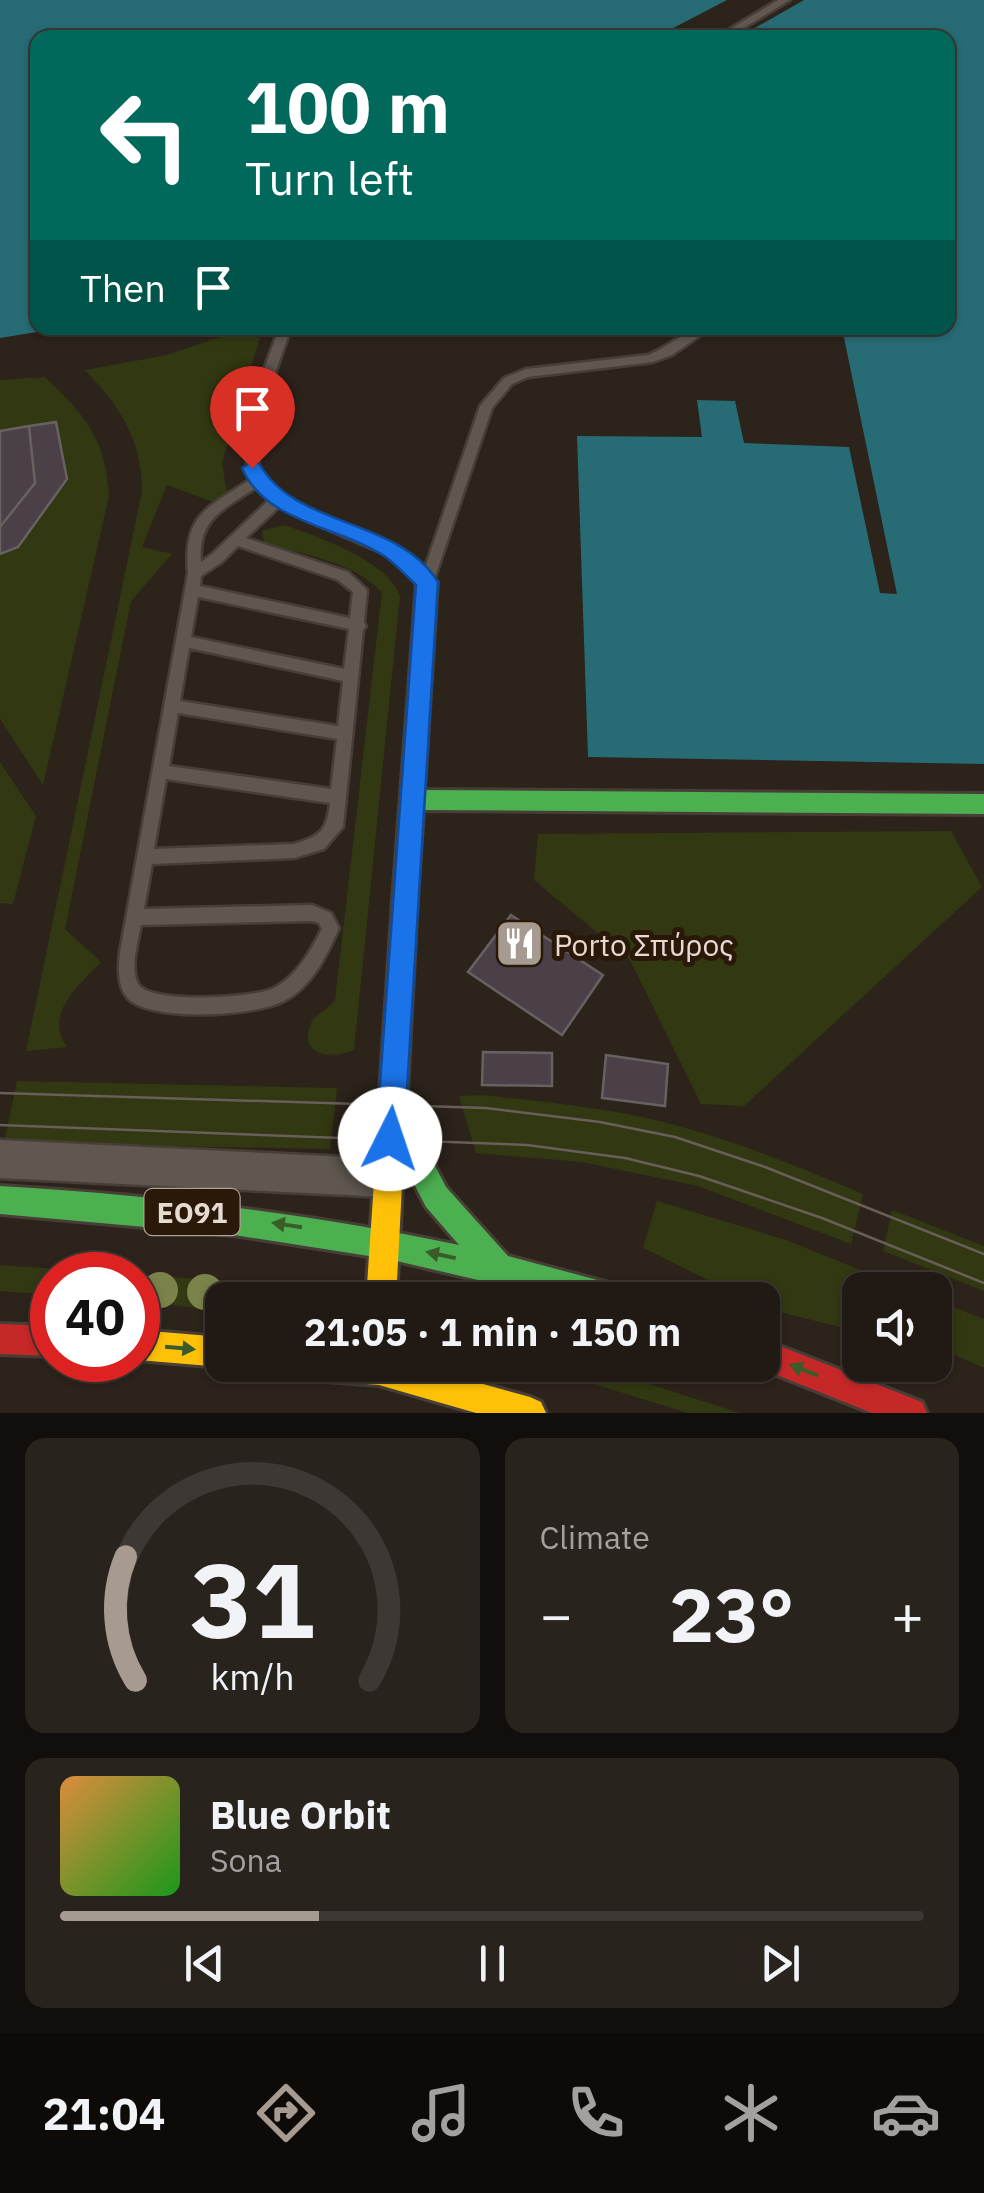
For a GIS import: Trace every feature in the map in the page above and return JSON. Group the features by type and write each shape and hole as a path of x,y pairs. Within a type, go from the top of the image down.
{"main road":[{"path":"381,1282 427,582"},
{"path":"412,800 984,804"},
{"path":"392,1112 432,1195 454,1224 500,1268"},
{"name":"ΕΟ91","path":"0,1200 191,1211 382,1243 551,1282"},
{"path":"0,1339 30,1340"},
{"path":"160,1347 205,1351"},
{"path":"780,1361 911,1413"},
{"path":"424,1382 504,1409"}],"street":[{"path":"0,1158 388,1178"}],"lane":[{"path":"734,30 785,0"},
{"path":"283,335 253,435 252,468 257,480 278,499 392,552 427,582 486,406 497,392 526,373 649,358 668,352 694,335"},
{"path":"134,917 312,913 325,918 331,928 319,954 280,994 266,1000 157,1005 139,996 126,980 134,917 193,581 191,545 198,524 257,480"},
{"path":"193,581 278,499"},
{"path":"145,856 294,852 318,844 335,827 360,590 343,576 236,540"},
{"path":"193,581 359,626"},
{"path":"183,641 352,677"},
{"path":"171,706 346,734"},
{"path":"160,771 338,797"}],"green space":[{"path":"226,335 261,335 222,463 227,494 213,502 167,485 142,547 172,554 131,601 65,929 101,962 62,1011 59,1023 67,1047 26,1051 142,491 138,455 127,425 85,370 167,355"},
{"path":"45,377 91,429 103,459 109,496 43,785 0,719 0,380"},
{"path":"284,525 368,561 400,596 354,1050 330,1055 310,1046 309,1029 313,1020 335,1000 382,592 342,566 264,543 262,531"},
{"path":"0,762 36,816 13,904 0,903"},
{"path":"951,831 982,887 744,1106 701,1104 630,960 534,880 538,834"},
{"path":"17,1081 337,1088 330,1149 4,1143"},
{"path":"483,1095 664,1122 820,1176 863,1194 851,1244 698,1186 582,1162 476,1153 459,1096"},
{"path":"657,1201 786,1240 865,1272 842,1272 842,1328 780,1312 780,1282 712,1282 643,1248"},
{"path":"892,1210 984,1246 984,1291 952,1278 952,1272 936,1272 883,1251"},
{"path":"0,1265 30,1267 30,1293 0,1291"},
{"path":"160,1276 236,1282 205,1282 205,1309 160,1304"},
{"path":"952,1307 984,1319 984,1368 952,1354"},
{"path":"587,1382 642,1382 740,1413 688,1413"}],"water":[{"path":"0,0 727,0 669,30 30,30 30,333 0,338"},
{"path":"804,0 984,0 984,764 588,757 577,436 702,437 697,400 735,401 744,443 849,447 880,593 897,594 843,335 955,335 955,30 751,30"}],"building":[{"path":"56,422 67,479 18,547 0,554 0,527 35,483 29,426"},
{"path":"29,426 35,483 0,527 0,431"},
{"path":"511,915 603,975 562,1035 468,972"},
{"path":"483,1052 552,1053 552,1086 482,1085"},
{"path":"606,1055 668,1064 665,1106 602,1098"}],"tram line":[{"path":"0,1093 486,1108 600,1122 675,1137 765,1167 984,1254"},
{"path":"0,1125 527,1145 625,1158 699,1176 822,1218 984,1283"}],"traffic: fast":[{"path":"405,900 427,582"},
{"path":"412,800 984,804"},
{"path":"392,1112 436,1197 499,1268"},
{"path":"0,1200 156,1212 311,1231 464,1260 551,1282"}],"traffic: slow":[{"path":"382,1243 405,900"},
{"path":"381,1282 382,1243"},
{"path":"160,1347 205,1351"},
{"path":"421,1382 530,1413"}],"traffic: jam":[{"path":"0,1339 30,1340"},
{"path":"780,1361 911,1413"}],"place":[{"name":"Porto Σπύρος","path":"519,944"}],"route":[{"path":"252,468 257,480 278,499 392,552 427,582 390,1139"}]}
